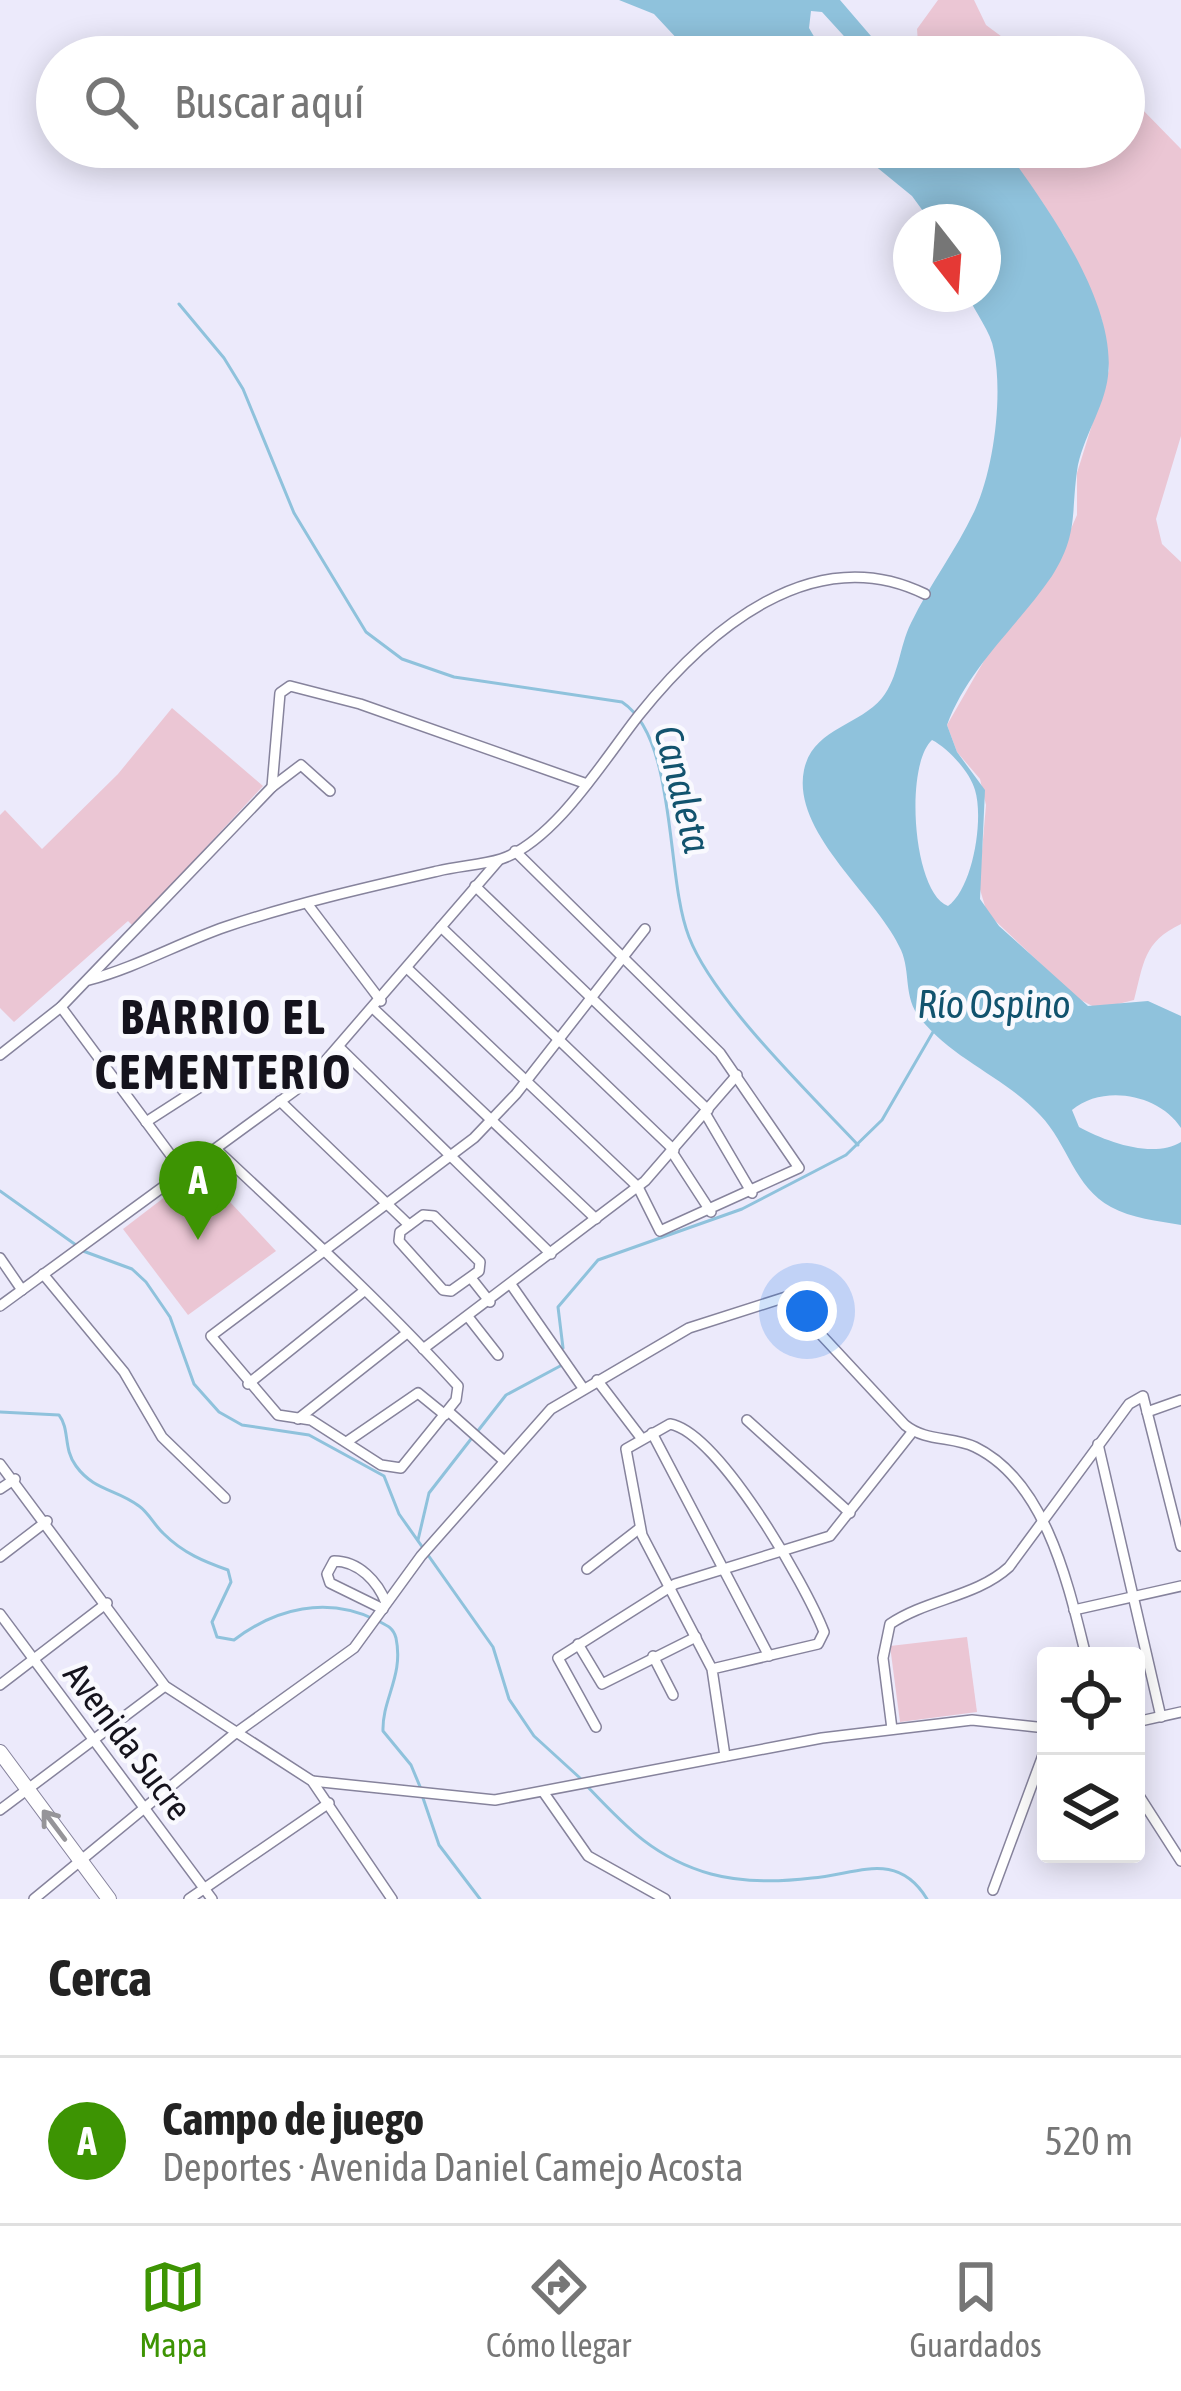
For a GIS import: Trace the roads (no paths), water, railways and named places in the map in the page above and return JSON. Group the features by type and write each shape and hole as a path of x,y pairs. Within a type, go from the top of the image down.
{"main road":[{"path":"0,1751 109,1899"}],"street":[{"path":"0,1306 280,1101 340,1049 475,886 586,784 639,716 706,647 782,592 872,574 925,594"},
{"path":"272,787 280,693 290,686 360,704 586,784"},
{"path":"0,1055 89,980 272,787 301,765 330,790"},
{"path":"408,969 638,1187 660,1231 711,1212 799,1168 737,1075 514,851"},
{"path":"89,980 150,961 225,927 499,860"},
{"path":"475,886 706,1111 752,1192"},
{"path":"309,906 378,1005 596,1220"},
{"path":"441,927 673,1151 711,1212"},
{"path":"216,1149 324,1253 364,1292 407,1333 460,1390 419,1452 398,1469 382,1466 311,1420 278,1415 211,1336 324,1253 386,1203 451,1156 491,1120 645,928"},
{"path":"61,1007 184,1173"},
{"path":"340,1049 551,1254"},
{"path":"423,1349 638,1187 737,1075"},
{"path":"146,1122 208,1082"},
{"path":"280,1101 409,1225"},
{"path":"423,1215 434,1216 480,1262 471,1278 451,1291 442,1290 398,1236 423,1215"},
{"path":"0,1258 22,1290"},
{"path":"44,1274 124,1372 162,1437 225,1498"},
{"path":"471,1278 490,1302"},
{"path":"512,1286 583,1388"},
{"path":"248,1384 364,1292"},
{"path":"34,1899 233,1735 347,1653 424,1552 536,1421 583,1388 689,1328 786,1297 853,1375 913,1431 975,1447 1044,1521 1084,1647"},
{"path":"469,1318 499,1355"},
{"path":"297,1419 407,1333"},
{"path":"597,1380 647,1436 769,1656"},
{"path":"348,1441 418,1393 503,1460"},
{"path":"892,1729 883,1658 890,1624 916,1608 998,1577 1098,1444 1143,1396 1181,1546"},
{"path":"1148,1412 1181,1400"},
{"path":"747,1420 850,1513"},
{"path":"712,1669 818,1644 824,1636 739,1483 707,1442 676,1424 626,1449 640,1528 712,1669 725,1756"},
{"path":"596,1726 558,1658 668,1587 830,1536 913,1431"},
{"path":"1098,1444 1161,1717"},
{"path":"0,1464 47,1521 165,1686 233,1735 312,1781 387,1897"},
{"path":"0,1489 15,1479"},
{"path":"0,1557 47,1521"},
{"path":"587,1568 640,1528"},
{"path":"342,1560 370,1577 380,1613 330,1583 331,1565 342,1560"},
{"path":"1074,1610 1181,1586"},
{"path":"0,1685 106,1603"},
{"name":"Avenida Sucre","path":"0,1614 212,1899"},
{"path":"578,1644 602,1684 696,1637"},
{"path":"653,1655 674,1695"},
{"path":"0,1810 165,1686"},
{"path":"1145,1720 1181,1712"},
{"path":"312,1781 495,1800 892,1729 973,1720 1037,1727"},
{"path":"993,1890 1043,1755"},
{"path":"544,1793 589,1856 665,1899"},
{"path":"189,1899 329,1802"},
{"path":"1145,1805 1181,1861"}],"water":[{"path":"619,0 840,0 871,36 844,36 822,12 811,11 809,28 814,36 674,36 654,14"},
{"name":"Río Ospino","path":"878,168 1019,168 1075,255 1101,317 1108,376 1077,471 1066,548 1052,576 968,684 947,725 957,752 985,790 980,899 999,926 1088,1006 1148,1001 1181,1016 1181,1128 1159,1107 1130,1096 1099,1097 1072,1110 1079,1127 1116,1143 1157,1149 1181,1142 1181,1225 1127,1214 1098,1198 1040,1115 933,1033 911,1002 901,950 823,841 803,794 804,770 817,745 872,707 888,690 911,623 981,495 997,411 990,336 977,312 1001,312 1001,204 918,204","holes":["932,740 968,776 977,803 977,835 964,884 948,906 936,896 927,878 916,828 918,775"]}],"waterway":[{"name":"Canaleta","path":"179,304 243,389 294,513 366,632 402,659 454,677 622,702 640,720 661,777 682,911 701,962 764,1045 858,1145"},
{"name":"Canaleta","path":"563,1348 558,1307 598,1260 742,1209 846,1155 882,1120 933,1032"},
{"path":"0,1191 76,1245"},
{"path":"83,1251 132,1269 146,1282 170,1317 194,1384 219,1412 242,1425 309,1435 384,1476 399,1514 493,1647 509,1699 534,1736 580,1778"},
{"name":"Canaleta","path":"477,1432 506,1395 562,1365"},
{"path":"0,1412 59,1415 72,1460 83,1474 139,1506 179,1547 228,1570 231,1582 212,1622 217,1637 234,1640 284,1613 321,1607 358,1613 391,1629 398,1652 383,1731 411,1765 421,1789"},
{"name":"Canaleta","path":"418,1540 429,1493 471,1439"},
{"path":"586,1785 657,1850 711,1874 774,1881 890,1870 903,1874 927,1899"},
{"path":"423,1798 439,1845 480,1899"}],"place":[{"name":"Campo de juego","path":"198,1240"}],"district":[{"name":"BARRIO EL CEMENTERIO","path":"224,1044"}]}
